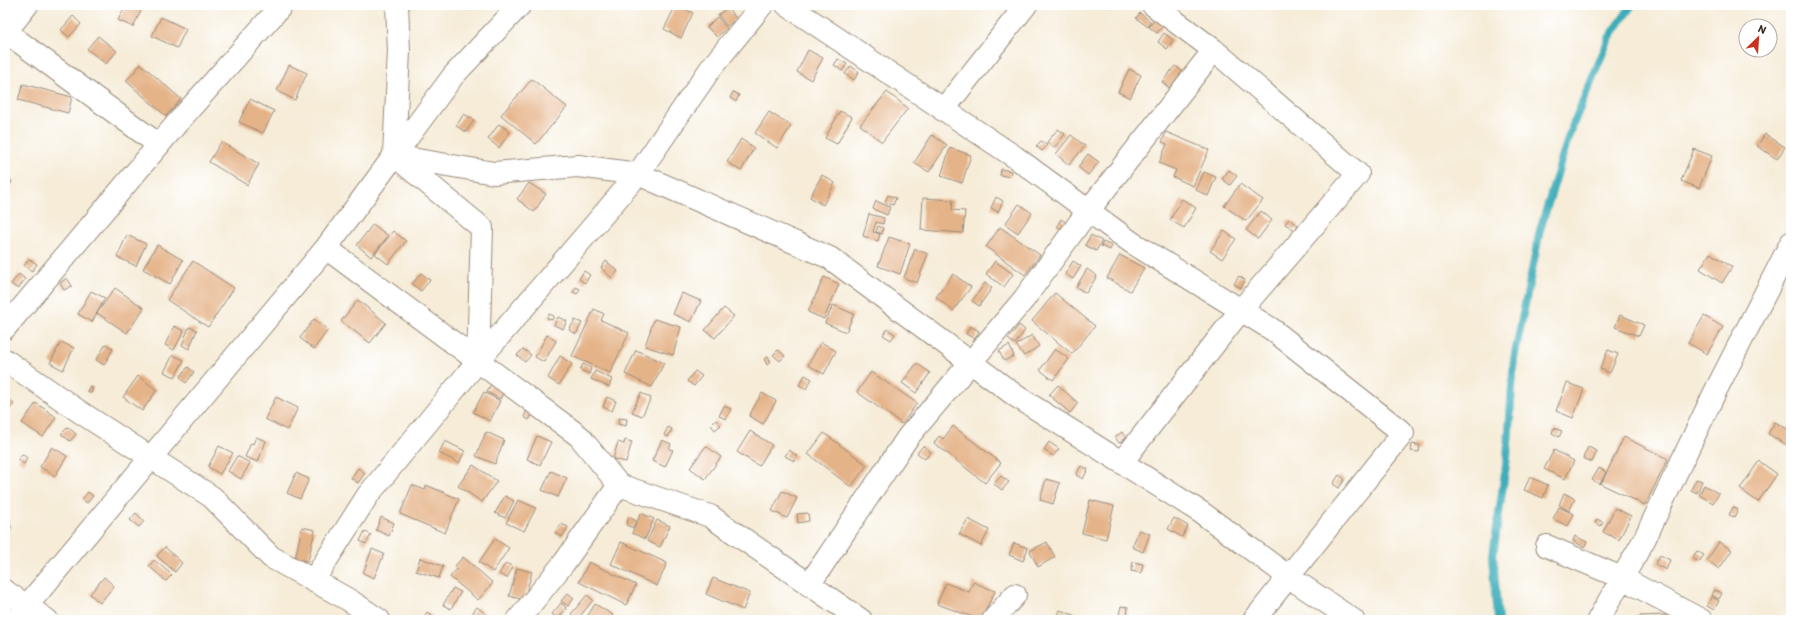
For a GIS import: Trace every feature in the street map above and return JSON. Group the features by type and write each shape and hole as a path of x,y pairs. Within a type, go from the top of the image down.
{"street":[{"path":"27,5 5,32 159,145"},
{"path":"5,328 159,145 282,5"},
{"path":"394,156 399,51 397,5"},
{"path":"21,613 326,248 453,76 520,5"},
{"path":"313,580 368,495 478,361 638,174 711,68 762,5"},
{"path":"787,5 943,110 1016,157 1131,242 1273,330 1403,433 1254,620"},
{"path":"943,110 1026,5"},
{"path":"1122,462 1241,310 1358,174 1214,50 1153,5"},
{"path":"809,585 908,437 1024,299 1088,211 1214,50"},
{"path":"394,156 494,173 578,166 638,174 830,258 1016,396 1202,513 1289,577 1353,620"},
{"path":"394,156 482,228 478,361"},
{"path":"1598,620 1644,540 1716,390 1791,243"},
{"path":"326,248 579,436 619,485 710,516 861,620"},
{"path":"5,360 80,412 212,497 271,558 349,600 379,620"},
{"path":"518,620 564,563 619,485"},
{"path":"1547,546 1622,578 1701,620"},
{"path":"5,591 21,613 47,620"},
{"path":"993,620 1015,595"}],"building":[{"path":"126,5 144,5 133,27 118,20"},
{"path":"676,5 693,13 681,38 664,29"},
{"path":"727,8 737,19 727,26 718,15"},
{"path":"1140,13 1151,22 1148,27 1136,18"},
{"path":"73,16 81,24 69,37 61,30"},
{"path":"161,17 186,29 177,48 152,36"},
{"path":"717,17 727,28 717,37 707,27"},
{"path":"1155,19 1164,25 1157,33 1149,27"},
{"path":"1164,33 1173,40 1167,49 1158,42"},
{"path":"98,36 117,51 106,64 87,49"},
{"path":"808,50 823,58 811,80 797,72"},
{"path":"838,59 847,64 842,71 834,65"},
{"path":"141,64 181,99 166,116 126,81"},
{"path":"289,65 307,73 295,100 277,91"},
{"path":"851,66 859,72 854,80 845,74"},
{"path":"1175,66 1186,74 1173,91 1162,82"},
{"path":"1129,69 1141,75 1130,98 1118,92"},
{"path":"532,79 567,107 536,144 501,115"},
{"path":"23,84 72,97 68,113 18,100"},
{"path":"733,92 739,95 736,102 730,98"},
{"path":"887,92 908,108 882,142 860,125"},
{"path":"250,99 274,111 263,133 239,122"},
{"path":"840,111 852,117 837,144 825,138"},
{"path":"769,112 791,126 777,148 755,133"},
{"path":"464,114 474,120 466,132 456,126"},
{"path":"499,124 510,132 499,148 488,139"},
{"path":"1058,129 1065,134 1054,148 1047,142"},
{"path":"1166,132 1209,150 1193,186 1173,177 1176,170 1159,163 1167,144 1162,142"},
{"path":"1765,134 1785,147 1777,159 1757,146"},
{"path":"932,135 947,145 929,172 914,163"},
{"path":"1071,135 1085,146 1069,165 1056,154"},
{"path":"741,139 754,148 741,171 727,162"},
{"path":"1041,141 1047,145 1042,151 1036,146"},
{"path":"221,142 259,164 247,185 209,162"},
{"path":"950,148 971,155 962,183 941,176"},
{"path":"1694,149 1712,156 1699,188 1681,181"},
{"path":"1088,154 1099,162 1088,175 1078,167"},
{"path":"1001,169 1011,171 1010,177 1000,175"},
{"path":"1229,170 1237,176 1230,185 1222,179"},
{"path":"1204,172 1216,177 1208,196 1196,190"},
{"path":"822,175 835,183 823,205 810,197"},
{"path":"5,178 12,181 5,197"},
{"path":"529,183 546,194 534,212 517,199"},
{"path":"1240,184 1263,200 1246,221 1224,206"},
{"path":"888,195 896,198 893,205 885,202"},
{"path":"996,197 1003,201 998,212 991,208"},
{"path":"923,198 953,200 952,210 965,211 963,233 921,230"},
{"path":"1182,199 1196,208 1184,228 1170,220"},
{"path":"876,201 890,207 887,215 873,209"},
{"path":"1019,204 1032,213 1018,233 1005,224"},
{"path":"1261,211 1272,220 1258,239 1246,230"},
{"path":"869,214 884,218 883,224 876,222 873,232 880,234 878,241 863,236"},
{"path":"1061,219 1069,225 1064,231 1057,226"},
{"path":"1289,219 1298,225 1295,230 1285,224"},
{"path":"373,224 388,236 371,257 357,245"},
{"path":"878,226 883,228 882,234 876,232"},
{"path":"1000,227 1040,255 1025,275 986,247"},
{"path":"393,231 406,241 388,264 375,254"},
{"path":"1224,231 1236,239 1222,259 1210,251"},
{"path":"127,235 146,244 136,266 117,257"},
{"path":"1091,235 1102,241 1096,251 1085,245"},
{"path":"889,237 910,244 900,274 878,266"},
{"path":"1103,242 1112,246 1110,250 1101,246"},
{"path":"157,245 183,260 170,284 143,269"},
{"path":"915,249 928,254 917,283 904,278"},
{"path":"1710,253 1732,267 1722,283 1700,269"},
{"path":"1120,255 1144,268 1130,291 1107,278"},
{"path":"29,259 37,264 32,271 24,266"},
{"path":"193,261 234,288 208,327 167,300"},
{"path":"606,261 618,271 612,278 601,268"},
{"path":"995,261 1013,274 1004,287 986,274"},
{"path":"1073,261 1081,266 1073,279 1065,274"},
{"path":"1087,269 1097,276 1086,293 1076,287"},
{"path":"584,271 590,275 585,283 579,279"},
{"path":"421,273 430,280 421,291 412,284"},
{"path":"19,274 25,279 18,289 11,284"},
{"path":"953,274 971,287 953,311 936,297"},
{"path":"1239,276 1245,280 1241,288 1234,284"},
{"path":"824,277 839,284 824,319 808,312"},
{"path":"67,278 72,286 64,290 60,283"},
{"path":"985,283 992,288 979,306 972,301"},
{"path":"576,287 580,289 577,294 573,292"},
{"path":"115,288 144,308 127,333 97,313"},
{"path":"91,291 105,298 92,322 78,314"},
{"path":"682,293 701,301 691,322 673,314"},
{"path":"1055,293 1095,326 1072,354 1032,321"},
{"path":"358,300 386,323 370,343 341,321"},
{"path":"833,305 854,314 846,332 825,323"},
{"path":"724,308 734,316 715,338 705,330"},
{"path":"594,309 604,314 601,320 629,333 610,373 572,356"},
{"path":"549,314 554,316 552,320 547,318"},
{"path":"1620,315 1644,325 1639,336 1615,327"},
{"path":"1704,316 1723,327 1707,354 1688,343"},
{"path":"558,317 567,321 563,329 554,325"},
{"path":"314,319 328,330 314,349 300,338"},
{"path":"654,319 681,327 673,355 645,346"},
{"path":"575,320 582,323 576,334 569,330"},
{"path":"1019,325 1025,330 1015,344 1008,339"},
{"path":"174,326 184,331 174,350 165,345"},
{"path":"970,326 979,331 975,339 966,334"},
{"path":"189,327 197,330 189,349 182,345"},
{"path":"887,329 895,334 891,340 883,335"},
{"path":"547,335 556,341 544,362 535,357"},
{"path":"1032,335 1039,346 1024,356 1016,345"},
{"path":"61,342 74,348 63,370 50,363"},
{"path":"821,342 836,351 824,374 808,365"},
{"path":"106,344 113,349 104,365 96,360"},
{"path":"1009,345 1014,356 1004,361 999,351"},
{"path":"523,349 531,355 525,362 517,355"},
{"path":"1055,349 1069,359 1053,380 1040,370"},
{"path":"636,350 664,363 652,387 625,374"},
{"path":"778,350 785,356 780,361 773,355"},
{"path":"1608,350 1618,354 1610,373 1600,369"},
{"path":"173,355 184,360 175,377 164,372"},
{"path":"560,356 572,364 559,385 548,378"},
{"path":"768,357 771,362 767,365 764,359"},
{"path":"917,363 930,373 916,393 902,383"},
{"path":"583,364 591,368 589,374 580,370"},
{"path":"188,367 194,372 186,383 180,377"},
{"path":"595,371 612,379 609,387 591,379"},
{"path":"695,371 702,376 694,386 687,381"},
{"path":"871,372 917,403 902,424 857,392"},
{"path":"805,375 812,379 806,389 799,385"},
{"path":"138,376 157,390 142,411 123,397"},
{"path":"1567,383 1584,389 1573,418 1556,411"},
{"path":"491,384 504,391 500,399 487,392"},
{"path":"1058,385 1078,403 1070,413 1049,395"},
{"path":"90,386 93,388 91,393 87,391"},
{"path":"484,392 500,401 490,421 473,412"},
{"path":"641,393 651,398 642,416 632,412"},
{"path":"762,393 776,401 763,424 749,416"},
{"path":"5,397 14,404 5,414"},
{"path":"276,397 298,408 287,430 265,419"},
{"path":"607,397 616,401 612,411 603,407"},
{"path":"36,403 56,417 43,437 22,423"},
{"path":"724,406 731,409 726,419 719,416"},
{"path":"527,410 533,413 529,420 524,417"},
{"path":"619,418 627,419 626,426 618,424"},
{"path":"716,420 721,425 715,430 711,425"},
{"path":"1775,422 1791,431 1791,438 1787,445 1768,434"},
{"path":"953,426 1001,463 985,483 934,443 939,436 943,439"},
{"path":"68,427 76,434 70,441 61,434"},
{"path":"668,427 672,429 668,437 664,435"},
{"path":"1554,428 1562,431 1559,437 1552,433"},
{"path":"750,431 772,445 759,466 737,452"},
{"path":"486,432 504,440 495,464 476,456"},
{"path":"1122,432 1126,438 1119,443 1115,437"},
{"path":"824,433 867,465 851,487 808,454"},
{"path":"537,436 551,442 540,465 527,459"},
{"path":"256,437 266,441 258,462 245,457 251,443 253,444"},
{"path":"1624,437 1668,459 1645,505 1601,484"},
{"path":"625,440 632,442 626,462 613,459 618,442 624,444"},
{"path":"662,440 671,444 669,449 673,450 665,467 652,461"},
{"path":"445,441 465,451 459,463 439,453"},
{"path":"1049,442 1059,449 1053,456 1044,450"},
{"path":"1412,444 1420,445 1419,452 1411,451"},
{"path":"219,446 233,453 220,474 208,467"},
{"path":"706,446 721,457 705,479 690,468"},
{"path":"923,446 931,452 925,459 917,453"},
{"path":"52,447 67,456 55,476 40,467"},
{"path":"1588,447 1597,451 1592,462 1583,458"},
{"path":"789,450 797,456 794,461 785,456"},
{"path":"1554,450 1574,461 1565,479 1544,469"},
{"path":"22,454 27,458 24,464 18,460"},
{"path":"237,456 250,463 241,479 228,471"},
{"path":"1759,461 1777,474 1758,502 1740,489"},
{"path":"473,465 497,481 482,502 458,486"},
{"path":"1081,466 1088,469 1083,479 1076,475"},
{"path":"358,468 365,473 358,483 351,478"},
{"path":"1599,468 1606,472 1600,484 1592,480"},
{"path":"551,471 567,478 558,497 542,490"},
{"path":"296,473 309,479 300,499 287,493"},
{"path":"1339,475 1345,479 1339,488 1333,484"},
{"path":"1001,476 1009,482 1002,490 994,484"},
{"path":"1530,477 1548,485 1543,498 1524,490"},
{"path":"1046,479 1060,483 1053,504 1040,500"},
{"path":"1696,479 1702,481 1697,493 1691,490"},
{"path":"412,485 425,490 426,485 459,499 445,533 400,514"},
{"path":"1704,485 1719,494 1713,503 1699,495"},
{"path":"782,491 797,498 787,518 772,511"},
{"path":"88,492 93,496 87,503 82,499"},
{"path":"1564,493 1575,499 1569,511 1559,505"},
{"path":"505,496 514,501 505,518 495,513"},
{"path":"518,500 536,508 524,531 506,523"},
{"path":"1090,500 1114,506 1106,539 1082,533"},
{"path":"1559,507 1574,514 1568,526 1553,519"},
{"path":"1733,507 1738,510 1734,517 1729,515"},
{"path":"1615,508 1631,516 1619,540 1603,532"},
{"path":"136,513 144,521 139,527 130,520"},
{"path":"641,513 654,519 645,539 632,533"},
{"path":"808,513 809,521 798,523 797,514"},
{"path":"381,517 394,523 389,536 376,530"},
{"path":"629,517 636,521 633,528 626,525"},
{"path":"1174,518 1188,526 1182,537 1168,529"},
{"path":"968,519 989,530 981,546 959,534"},
{"path":"1597,519 1603,522 1601,526 1595,523"},
{"path":"657,520 670,526 660,547 647,541"},
{"path":"5,522 11,526 5,534"},
{"path":"561,524 568,527 562,537 555,533"},
{"path":"302,527 315,530 308,561 295,559"},
{"path":"1139,530 1150,534 1143,552 1132,547"},
{"path":"365,531 371,535 366,544 360,541"},
{"path":"1575,536 1587,542 1584,547 1573,541"},
{"path":"495,539 509,548 493,572 479,562"},
{"path":"621,542 667,563 657,586 611,564"},
{"path":"1047,542 1055,557 1038,567 1030,551"},
{"path":"1719,542 1732,550 1719,569 1707,560"},
{"path":"1014,543 1028,548 1023,561 1009,555"},
{"path":"165,547 182,563 175,572 157,556"},
{"path":"372,549 384,554 374,578 363,573"},
{"path":"1697,551 1704,555 1699,562 1692,558"},
{"path":"1660,555 1670,560 1666,570 1655,564"},
{"path":"463,557 493,583 478,600 450,577 457,569 454,567"},
{"path":"420,558 443,566 439,578 416,571"},
{"path":"154,560 172,575 166,581 149,566"},
{"path":"589,562 636,585 626,605 579,582"},
{"path":"1133,562 1143,564 1141,573 1131,571"},
{"path":"506,563 513,567 507,578 499,574"},
{"path":"517,568 532,572 524,600 509,596"},
{"path":"104,577 114,586 100,603 90,594"},
{"path":"713,578 750,593 743,610 706,594"},
{"path":"973,582 995,591 981,620 937,604 946,583 969,592"},
{"path":"453,588 461,592 451,609 443,605"},
{"path":"1715,590 1722,593 1719,599 1712,595"},
{"path":"568,593 574,598 568,606 561,601"},
{"path":"587,595 593,600 577,620 571,614"},
{"path":"1712,597 1719,601 1714,610 1707,606"},
{"path":"561,603 566,608 558,619 552,614"},
{"path":"595,604 613,615 610,620 585,620"},
{"path":"1121,606 1128,607 1127,617 1119,615"},
{"path":"477,607 491,618 490,620 467,620"},
{"path":"1060,610 1076,616 1075,620 1056,620"},
{"path":"427,612 433,616 431,620 423,619"},
{"path":"1666,615 1667,620 1640,620 1640,616"}],"waterway":[{"path":"1498,620 1493,555 1507,458 1514,359 1540,230 1570,132 1609,38 1632,5"}]}
